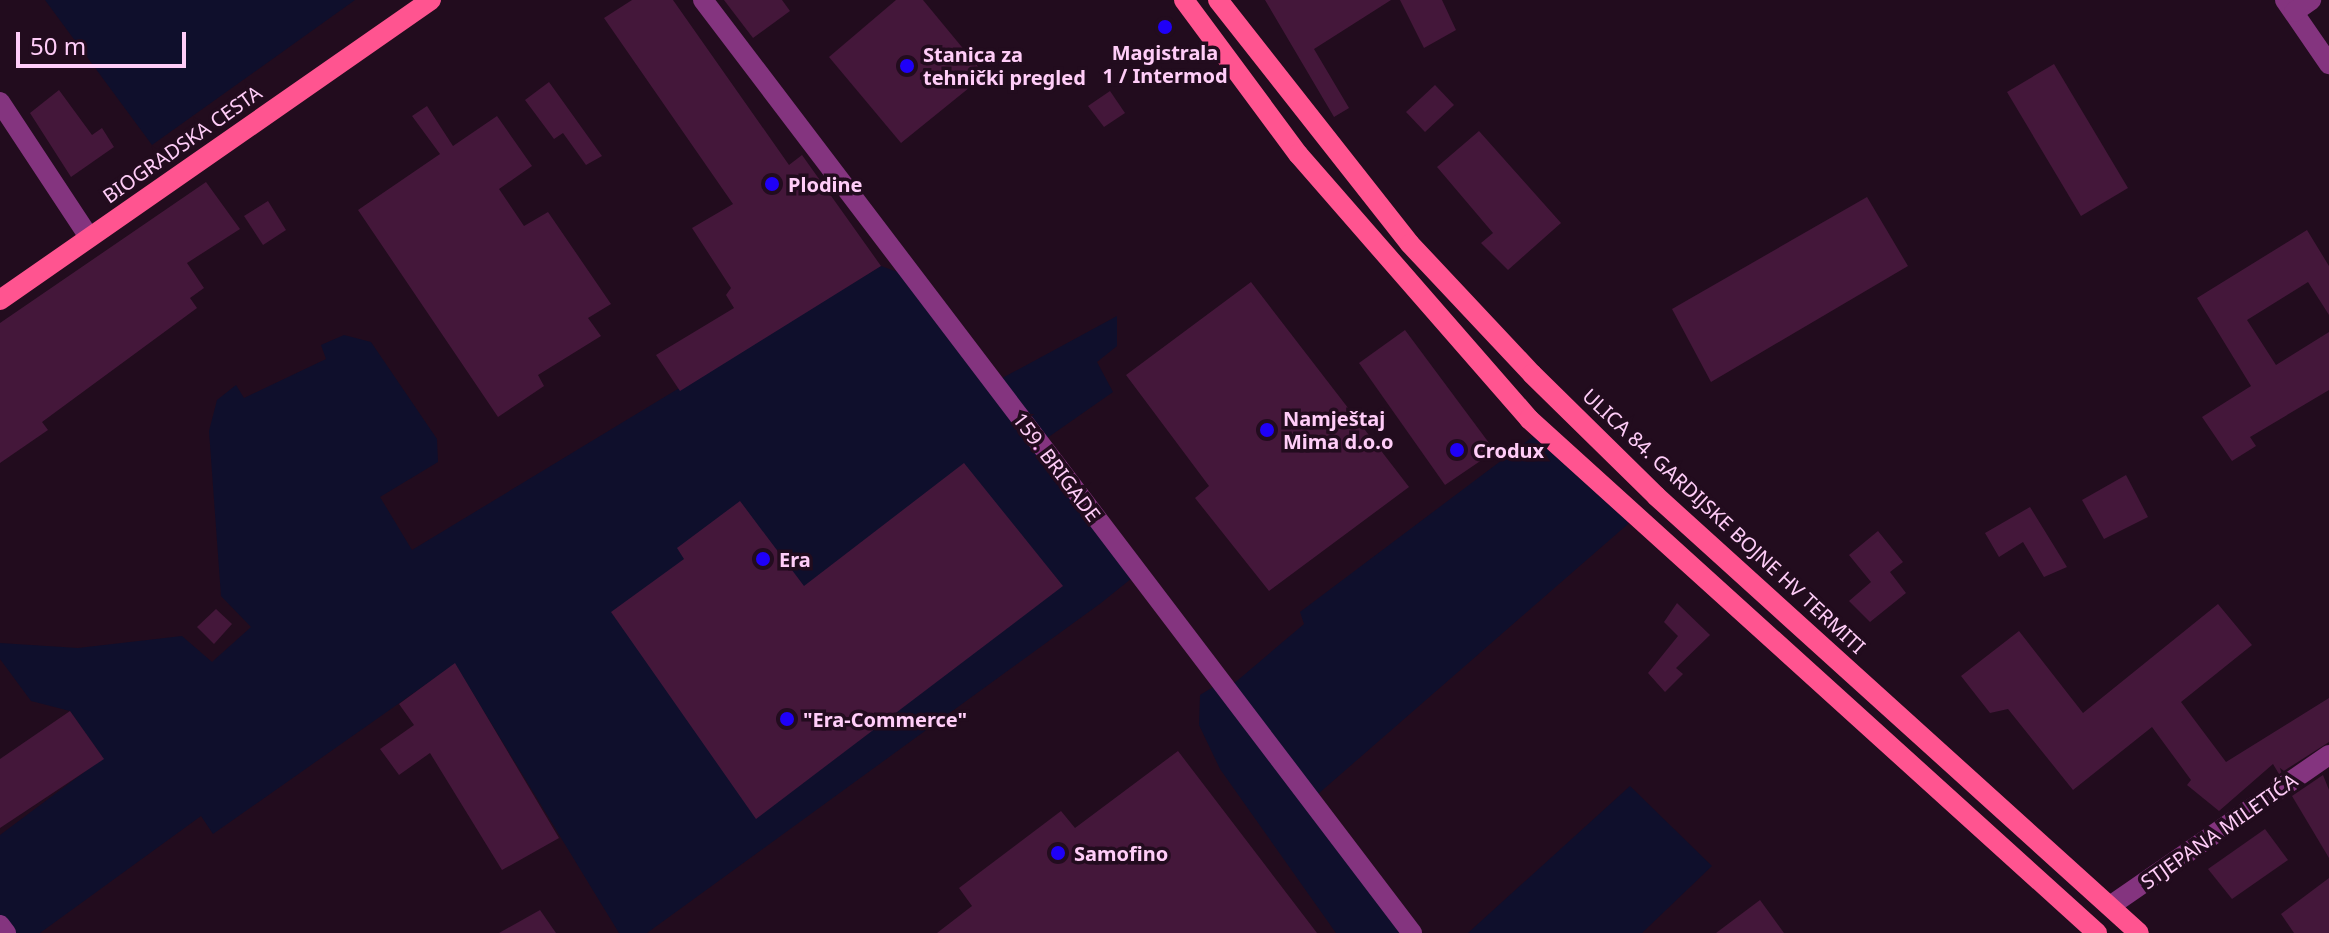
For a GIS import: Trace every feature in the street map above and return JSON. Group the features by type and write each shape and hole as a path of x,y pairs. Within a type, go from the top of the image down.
{"main road":[{"name":"BIOGRADSKA CESTA","path":"0,300 431,0"},
{"path":"1184,0 1313,172 1529,419 2097,933"},
{"name":"ULICA 84. GARDIJSKE BOJNE HV TERMITI","path":"1218,0 1410,244 1532,374 1656,496 2139,933"}],"street":[{"name":"159. BRIGADE","path":"703,0 1412,933"},
{"path":"2311,0 2289,6 2329,64"},
{"path":"0,102 89,237"},
{"name":"STJEPANA MILETIĆA","path":"2110,906 2329,755"},
{"path":"0,925 6,933"}],"shaded area":[{"path":"45,0 355,0 152,145"},
{"path":"881,266 917,279 995,382 1117,316 1117,346 1097,362 1113,392 1040,443 1137,574 1101,603 647,933 619,933 455,664 213,834 201,816 40,933 0,933 0,835 103,758 70,711 31,701 0,659 0,643 78,648 182,636 212,662 251,627 221,596 209,431 217,400 236,385 244,398 326,359 321,345 344,335 371,342 437,439 438,462 380,497 412,550"},
{"path":"1542,430 1636,517 1310,801 1412,933 1336,933 1220,769 1199,725 1200,695 1218,684 1225,691 1304,624 1300,612"},
{"path":"1630,786 1712,866 1642,933 1468,933"}],"building":[{"name":"Plodine","path":"632,0 673,0 789,165 802,155 881,266 680,391 656,355 734,308 726,295 731,288 692,228 733,204 604,18"},
{"path":"724,0 782,0 790,11 753,38"},
{"name":"Stanica za tehnički pregled","path":"896,0 923,0 985,75 901,143 829,57"},
{"path":"1265,0 1391,0 1314,49 1349,108 1334,117"},
{"path":"1400,0 1442,0 1456,30 1424,48"},
{"path":"2054,64 2128,188 2081,216 2007,92"},
{"path":"549,82 602,156 586,165 563,133 554,139 525,100"},
{"path":"1435,85 1454,105 1425,132 1406,112"},
{"path":"59,90 92,135 102,128 114,147 71,177 30,113"},
{"path":"1110,91 1125,113 1104,127 1088,106"},
{"path":"427,106 453,146 497,116 532,166 499,189 524,226 548,212 611,304 588,318 601,336 538,375 544,386 498,417 358,210 440,154 412,116"},
{"path":"1479,131 1561,223 1508,270 1481,243 1493,233 1437,167"},
{"path":"206,182 240,229 187,263 204,288 190,298 197,308 42,422 48,430 0,463 0,323"},
{"path":"1867,197 1908,266 1711,382 1672,309"},
{"path":"268,201 286,230 263,245 244,216"},
{"path":"2307,230 2329,266 2329,315 2308,282 2247,320 2276,365 2329,332 2329,390 2250,437 2256,446 2232,461 2202,417 2251,386 2197,298"},
{"name":"Namještaj Mima d.o.o","path":"1251,282 1409,487 1269,591 1195,498 1209,486 1126,375"},
{"path":"1405,330 1495,451 1445,485 1359,363"},
{"name":"\"Era-Commerce\"","path":"964,463 1063,586 756,819 611,612 684,559 677,548 740,501 804,586"},
{"path":"2126,475 2148,517 2104,539 2082,500"},
{"path":"2030,507 2067,567 2044,577 2023,542 1999,557 1985,533"},
{"path":"1878,531 1903,562 1890,572 1906,593 1870,622 1849,601 1871,582 1849,555"},
{"path":"1677,603 1710,635 1676,668 1683,674 1665,692 1648,673 1678,636 1664,622"},
{"path":"2218,604 2252,645 2181,702 2226,762 2329,698 2329,742 2279,774 2273,764 2219,811 2187,785 2191,780 2152,727 2073,790 2008,709 1990,713 1961,676 2019,631 2083,713"},
{"path":"216,609 232,624 214,644 197,627"},
{"path":"455,663 559,838 502,870 430,753 399,775 380,749 414,725 399,704"},
{"path":"70,711 104,759 0,828 0,759"},
{"path":"1178,751 1317,933 937,933 972,906 959,888 1061,811 1075,828"},
{"path":"2323,775 2329,790 2329,858 2292,796"},
{"path":"2265,829 2288,860 2232,899 2208,869"},
{"path":"2329,878 2329,933 2294,933 2281,914"},
{"path":"1760,900 1784,933 1716,933"},
{"path":"540,910 556,933 499,933"}],"place":[{"name":"Magistrala 1 / Intermod","path":"1165,27"},
{"name":"Stanica za tehnički pregled","path":"907,66"},
{"name":"Plodine","path":"772,184"},
{"name":"Namještaj Mima d.o.o","path":"1267,430"},
{"name":"Crodux","path":"1457,450"},
{"name":"Era","path":"763,559"},
{"name":"\"Era-Commerce\"","path":"787,719"},
{"name":"Samofino","path":"1058,853"}]}
